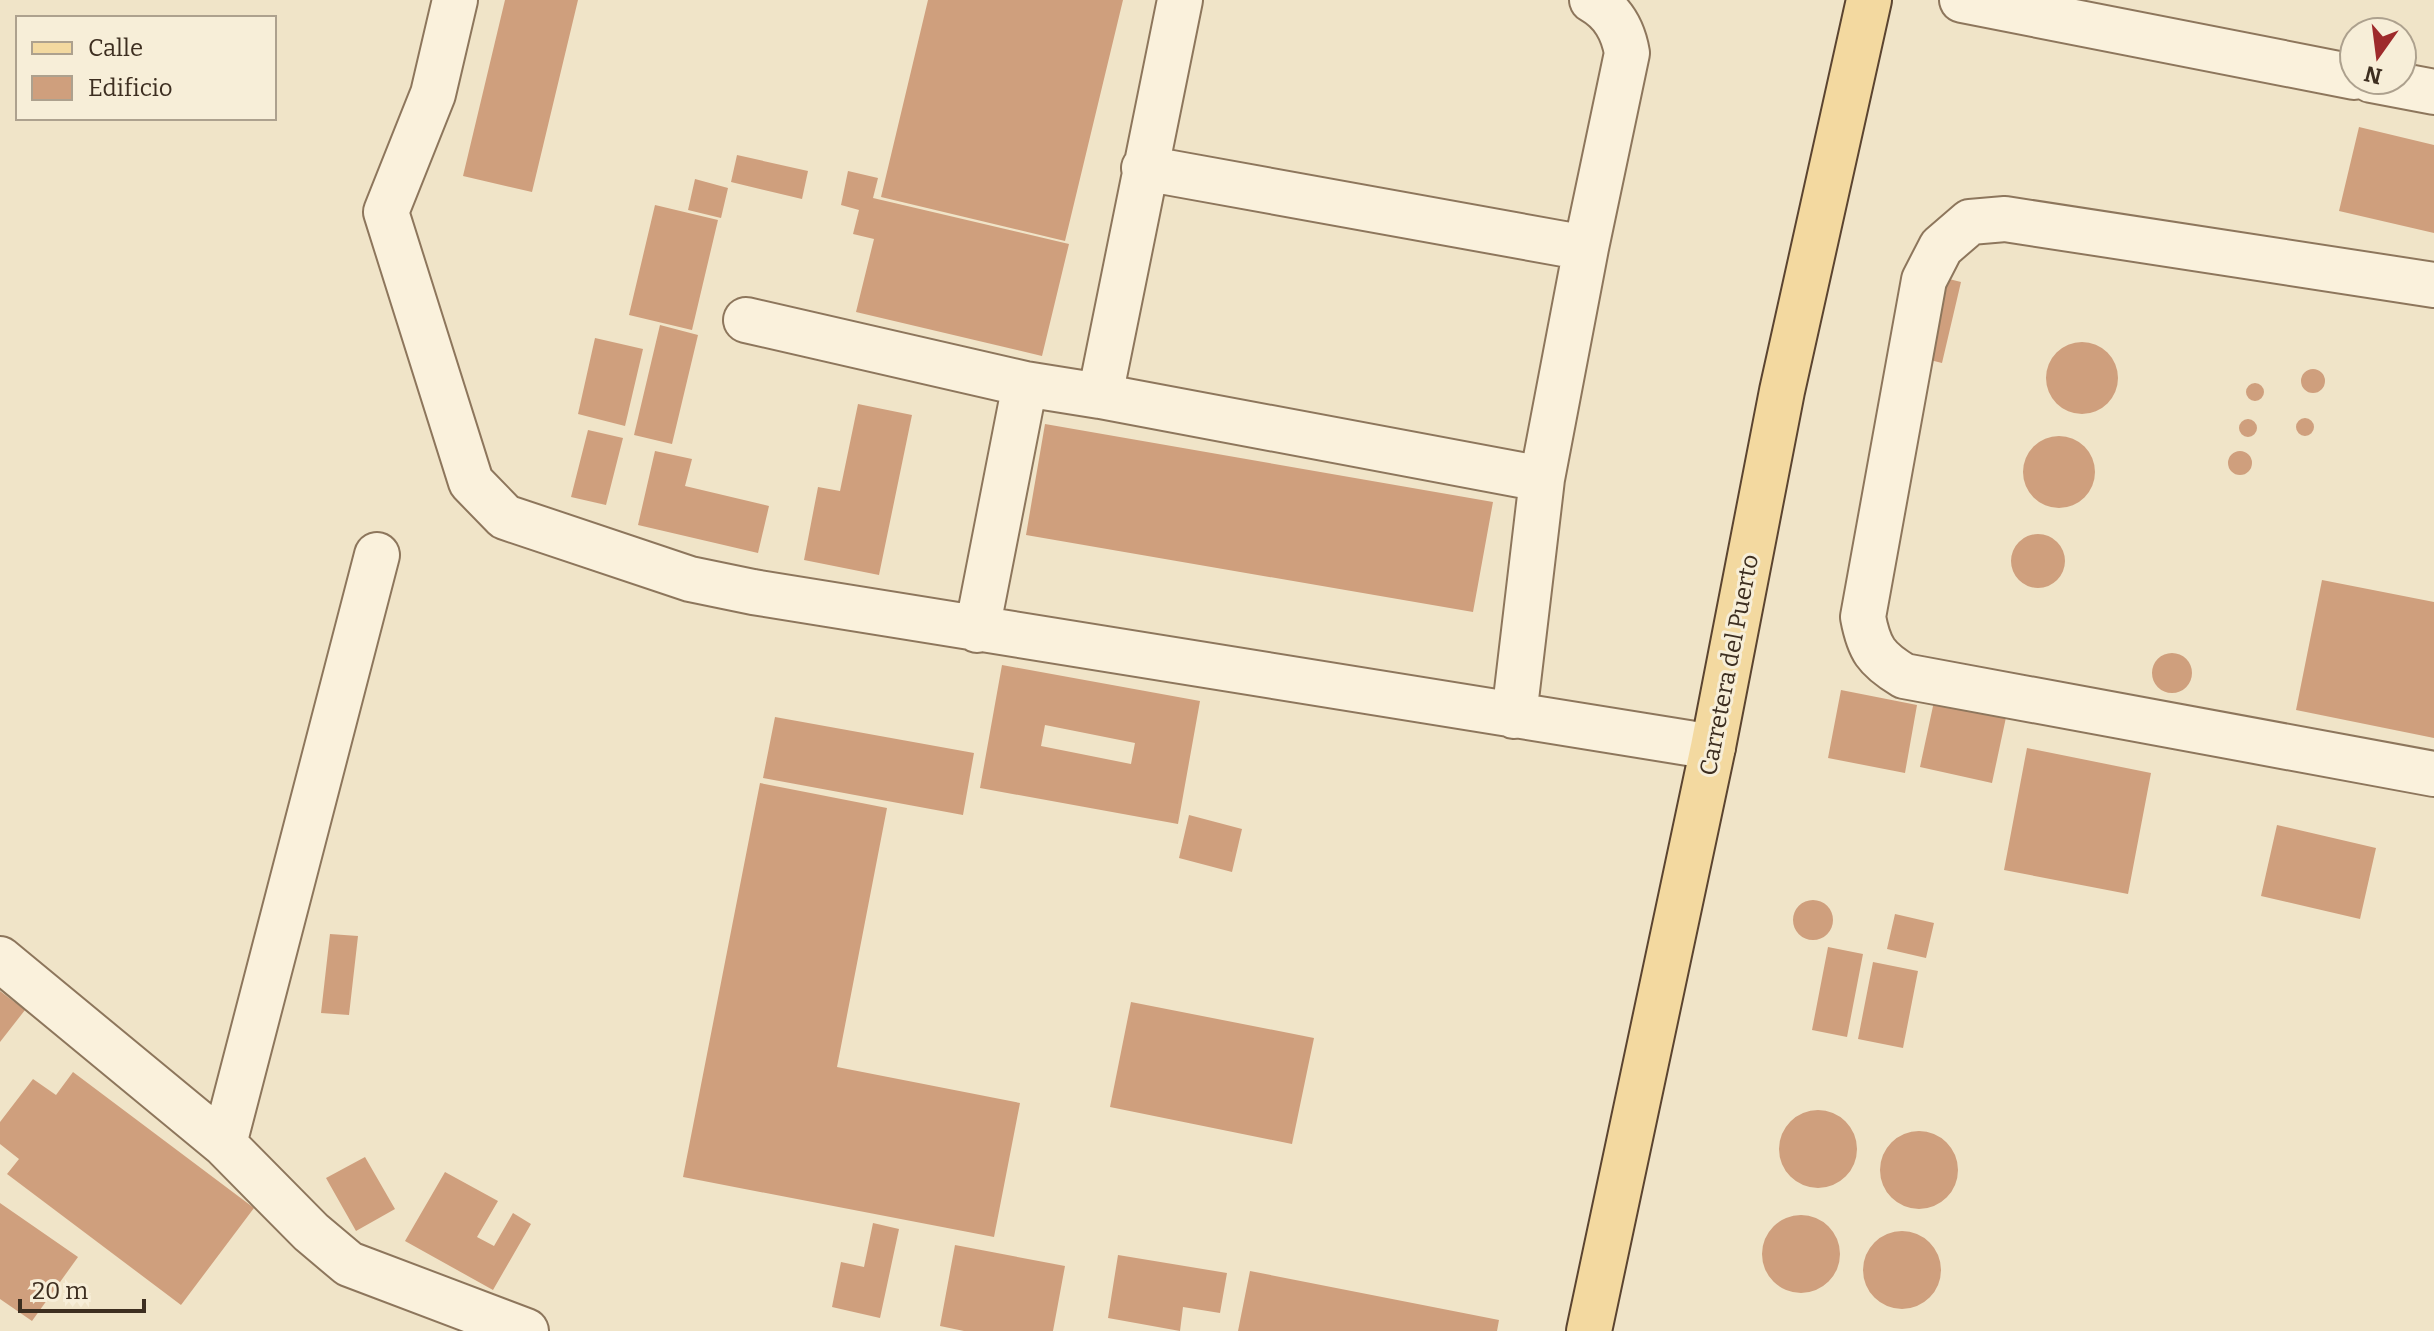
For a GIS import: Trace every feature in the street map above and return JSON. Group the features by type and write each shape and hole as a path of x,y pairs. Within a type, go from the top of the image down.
{"main road":[{"name":"Carretera del Puerto","path":"1589,1331 1713,747 1782,391 1869,0"}],"lane":[{"path":"455,0 433,94 386,212 471,482 505,517 690,579 977,630 1713,747"},
{"path":"1100,396 1180,0"},
{"path":"1514,716 1542,479 1627,53 1624,34 1605,8 1592,0"},
{"path":"1962,0 2338,74"},
{"path":"1144,168 1586,248"},
{"path":"2434,285 2005,219 1970,222 1941,247 1924,280 1863,617 1868,643 1883,663 1904,676 2434,774"},
{"path":"746,320 1025,384 1542,479"},
{"path":"977,630 1025,384"},
{"path":"224,1144 377,555"},
{"path":"0,959 224,1144 311,1232 349,1264 526,1331"}],"building":[{"path":"505,0 578,0 532,192 463,176"},
{"path":"928,0 1123,0 1065,241 881,197"},
{"path":"2359,127 2434,145 2434,233 2339,211"},
{"path":"737,155 808,171 802,199 731,182"},
{"path":"848,171 878,178 873,198 1069,244 1042,356 856,312 874,239 853,234 859,210 841,205"},
{"path":"695,179 728,188 721,218 688,210"},
{"path":"655,205 718,220 692,330 629,315"},
{"path":"1941,277 1961,282 1942,363 1922,358"},
{"path":"660,325 698,335 672,444 634,435"},
{"path":"595,338 643,349 625,426 578,414"},
{"path":"2082,342 2102,348 2112,358 2118,378 2112,398 2102,408 2082,414 2062,408 2052,398 2046,378 2052,358 2062,348"},
{"path":"2313,369 2322,372 2325,381 2322,390 2313,393 2304,390 2301,381 2304,372"},
{"path":"2255,383 2264,392 2255,401 2246,392"},
{"path":"858,404 912,415 879,575 804,560 818,487 840,491"},
{"path":"2305,418 2314,427 2305,436 2296,427"},
{"path":"2248,419 2257,428 2248,437 2239,428"},
{"path":"1045,424 1493,502 1473,612 1026,535"},
{"path":"588,430 623,438 606,505 571,497"},
{"path":"2059,436 2079,442 2089,452 2095,472 2089,492 2079,502 2059,508 2039,502 2029,492 2023,472 2029,452 2039,442"},
{"path":"655,451 692,459 685,486 769,506 758,553 638,525"},
{"path":"2240,451 2249,454 2252,463 2249,472 2240,475 2231,472 2228,463 2231,454"},
{"path":"2038,534 2057,542 2065,561 2057,580 2038,588 2019,580 2011,561 2019,542"},
{"path":"2322,580 2434,602 2434,738 2296,710"},
{"path":"2172,653 2186,659 2192,673 2186,687 2172,693 2158,687 2152,673 2158,659"},
{"path":"1002,665 1200,701 1178,824 980,788","holes":["1045,725 1135,743 1131,764 1041,746"]},
{"path":"1841,690 1917,705 1905,773 1828,758"},
{"path":"1936,692 2008,708 1992,783 1920,767"},
{"path":"775,717 974,753 963,815 763,778"},
{"path":"2027,748 2151,773 2128,894 2004,870"},
{"path":"760,783 887,808 837,1067 1020,1103 994,1237 683,1177"},
{"path":"1189,815 1242,829 1232,872 1179,858"},
{"path":"2277,825 2376,848 2360,919 2261,896"},
{"path":"1813,900 1827,906 1833,920 1827,934 1813,940 1799,934 1793,920 1799,906"},
{"path":"1895,914 1934,923 1926,958 1887,949"},
{"path":"330,934 358,936 349,1015 321,1013"},
{"path":"1828,947 1863,954 1847,1037 1812,1030"},
{"path":"1873,962 1918,971 1903,1048 1858,1039"},
{"path":"0,991 25,1010 0,1042"},
{"path":"1131,1002 1314,1038 1292,1144 1110,1107"},
{"path":"73,1072 254,1208 181,1305 7,1174 19,1159 0,1144 0,1122 33,1079 56,1095"},
{"path":"1818,1110 1833,1113 1845,1122 1854,1134 1857,1149 1854,1164 1845,1176 1833,1185 1818,1188 1803,1185 1791,1176 1782,1164 1779,1149 1782,1134 1791,1122 1803,1113"},
{"path":"1919,1131 1934,1134 1951,1148 1958,1170 1955,1185 1941,1202 1919,1209 1904,1206 1887,1192 1880,1170 1883,1155 1897,1138"},
{"path":"365,1157 395,1209 356,1231 326,1178"},
{"path":"445,1172 498,1201 477,1237 494,1246 513,1213 531,1224 493,1290 405,1241"},
{"path":"0,1203 78,1257 32,1321 0,1299"},
{"path":"1801,1215 1816,1218 1828,1227 1837,1239 1840,1254 1837,1269 1828,1281 1816,1290 1801,1293 1786,1290 1774,1281 1765,1269 1762,1254 1765,1239 1774,1227 1786,1218"},
{"path":"873,1223 899,1229 880,1318 832,1307 841,1262 864,1267"},
{"path":"1902,1231 1917,1234 1929,1243 1938,1255 1941,1270 1938,1285 1929,1297 1917,1306 1902,1309 1887,1306 1875,1297 1866,1285 1863,1270 1866,1255 1875,1243 1887,1234"},
{"path":"955,1245 1065,1266 1053,1331 964,1331 940,1326"},
{"path":"1118,1255 1227,1273 1220,1313 1183,1307 1180,1331 1108,1318"},
{"path":"1250,1271 1499,1320 1497,1331 1238,1331"}]}
